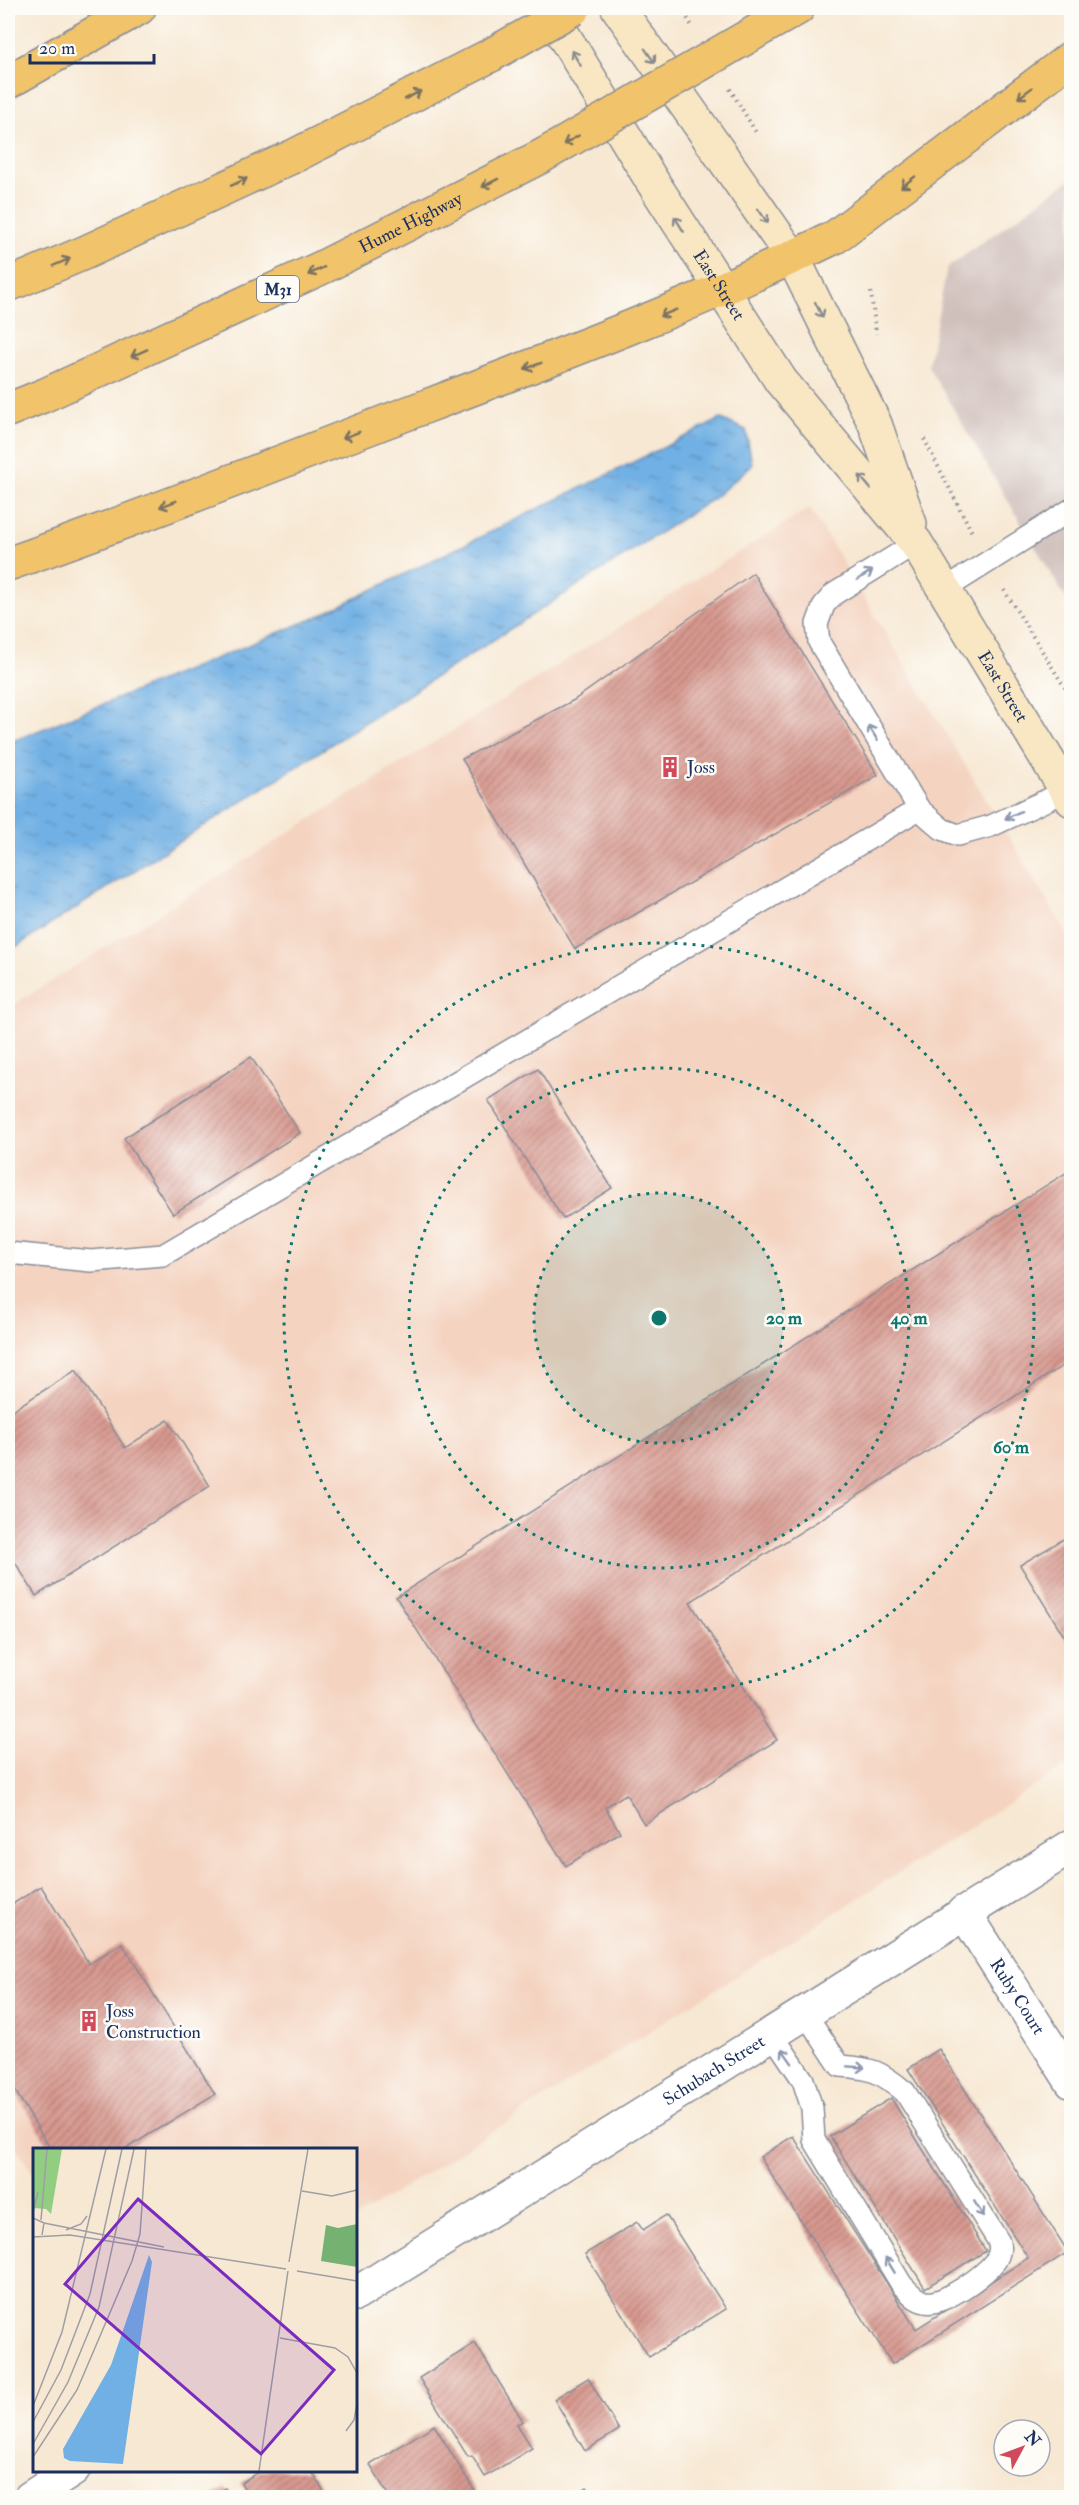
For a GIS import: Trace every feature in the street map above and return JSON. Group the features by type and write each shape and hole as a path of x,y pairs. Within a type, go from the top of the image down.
{"highway":[{"path":"8,82 139,8"},
{"path":"8,285 84,253 296,155 491,55 574,8"},
{"name":"Hume Highway","path":"8,410 169,339 323,267 542,156 798,8"},
{"path":"8,564 577,349 722,291 793,258 835,237 1071,57"}],"main road":[{"name":"East Street","path":"547,8 577,60 781,381 916,543 1069,795"},
{"name":"East Street","path":"618,8 793,258 875,424 916,543"}],"street":[{"name":"Schubach Street","path":"357,2293 1071,1846"},
{"name":"Ruby Court","path":"964,1912 1071,2082"},
{"path":"30,2498 70,2472"}],"lane":[{"path":"945,589 1071,509"},
{"path":"916,543 834,594 824,604 817,624 819,642 919,809 942,830 958,835 991,826 1069,795"},
{"path":"8,1253 91,1261 163,1256 919,809"},
{"path":"772,2034 803,2080 812,2108 814,2140 902,2285 915,2298 924,2302 934,2303 945,2300 994,2262 1000,2252 999,2242 905,2092 886,2076 868,2068 840,2066 805,2013"}],"path":[{"path":"681,8 693,28"},
{"path":"724,79 761,141"},
{"path":"871,292 878,344"},
{"path":"923,437 988,562 1071,699"}],"shaded area":[{"path":"1071,179 1071,607 928,366 947,268"},
{"name":"Joss Construction","path":"810,508 1071,940 1071,1763 357,2217 357,2148 33,2148 33,2173 8,2134 8,1008"}],"water":[{"path":"721,419 746,430 752,465 714,498 8,952 8,743 317,617"}],"building":[{"name":"Joss","path":"753,573 878,775 575,949 462,759 574,700"},
{"path":"251,1057 300,1133 173,1214 124,1138"},
{"path":"538,1069 612,1188 563,1219 488,1100"},
{"path":"1072,1169 1072,1360 690,1602 777,1740 644,1824 626,1794 605,1807 620,1832 566,1866 396,1597"},
{"path":"76,1370 125,1448 168,1420 210,1486 36,1596 8,1551 8,1413"},
{"path":"1072,1534 1072,1649 1020,1565"},
{"name":"Joss Construction","path":"41,1886 89,1964 122,1943 215,2094 127,2148 50,2148 8,2079 8,1907"},
{"path":"939,2049 1068,2252 892,2364 760,2157 793,2136 916,2329 1028,2258 908,2069"},
{"path":"891,2098 986,2251 925,2288 830,2136"},
{"path":"666,2215 726,2309 649,2357 585,2254 637,2222 643,2230"},
{"path":"475,2343 523,2421 517,2424 532,2448 485,2477 472,2456 468,2457 419,2378"},
{"path":"588,2378 619,2430 585,2451 554,2399"},
{"path":"434,2425 479,2498 390,2498 370,2465"},
{"path":"258,2472 312,2472 328,2498 250,2498 241,2483"},
{"path":"587,2487 594,2498 571,2498"},
{"path":"225,2488 231,2498 210,2498"}],"place":[{"name":"Joss","path":"670,767"},
{"name":"Joss Construction","path":"89,2021"}]}
